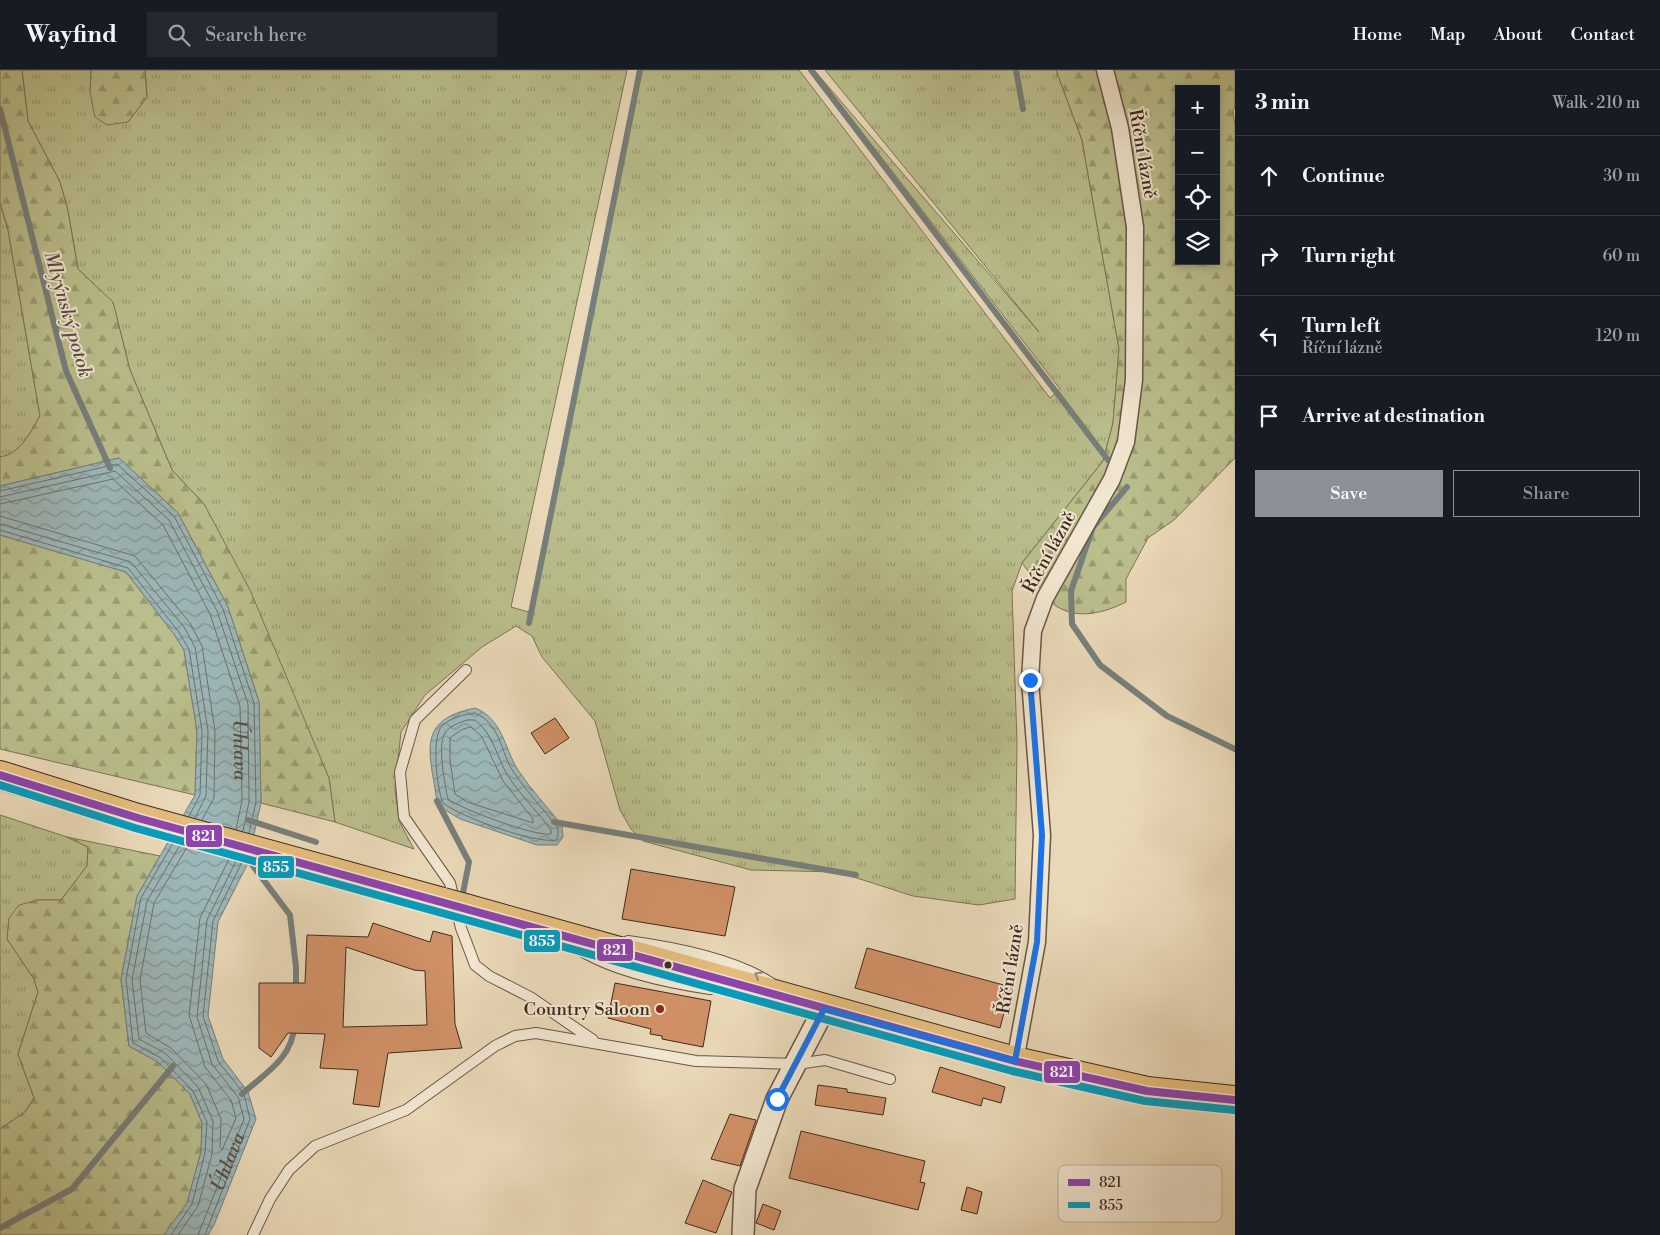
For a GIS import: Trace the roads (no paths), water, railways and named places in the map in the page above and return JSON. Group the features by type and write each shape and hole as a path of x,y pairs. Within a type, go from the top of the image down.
{"main road":[{"path":"0,775 138,818 1015,1061 1147,1091 1235,1100"}],"street":[{"name":"Říční lázně","path":"1015,1061 1037,942 1042,835 1030,680 1033,631 1045,598 1112,479 1126,442 1134,380 1135,227 1120,128 1105,70"},
{"path":"743,1235 746,1189 777,1099 797,1064 811,1005"}],"lane":[{"path":"466,670 415,720 400,772 404,817 450,883 461,928 474,965 489,976 530,997 596,1042"},
{"path":"253,1235 270,1199 289,1170 315,1146 406,1110 495,1046 514,1036 536,1033 696,1061 797,1064 825,1060 890,1079"}],"water":[{"name":"Úhlava","path":"119,458 178,513 228,607 259,702 261,803 247,865 218,922 208,1016 223,1059 248,1092 256,1119 214,1225 208,1235 164,1235 187,1203 201,1152 202,1123 190,1094 158,1062 129,1046 121,979 137,896 195,795 197,731 184,650 174,634 126,572 0,535 0,486"},
{"path":"475,708 492,719 502,735 518,770 562,826 563,837 557,845 537,845 460,819 440,807 437,801 430,754 431,741 435,730 443,721 456,713"}],"waterway":[{"path":"529,623 640,70"},
{"path":"811,70 1108,460"},
{"path":"1016,70 1023,109"},
{"name":"Mlyýnský potok","path":"0,109 66,371 110,468"},
{"path":"1127,487 1093,527 1071,591 1072,624 1100,665 1167,716 1235,749"},
{"path":"437,801 469,862 462,898"},
{"path":"248,820 316,842"},
{"path":"554,822 856,875"},
{"path":"247,858 290,915 296,967 296,991"},
{"path":"242,1094 268,1072 283,1056 289,1047 294,1026"},
{"path":"0,1228 72,1189 173,1066"}],"place":[{"name":"Country Saloon","path":"660,1009"}]}
